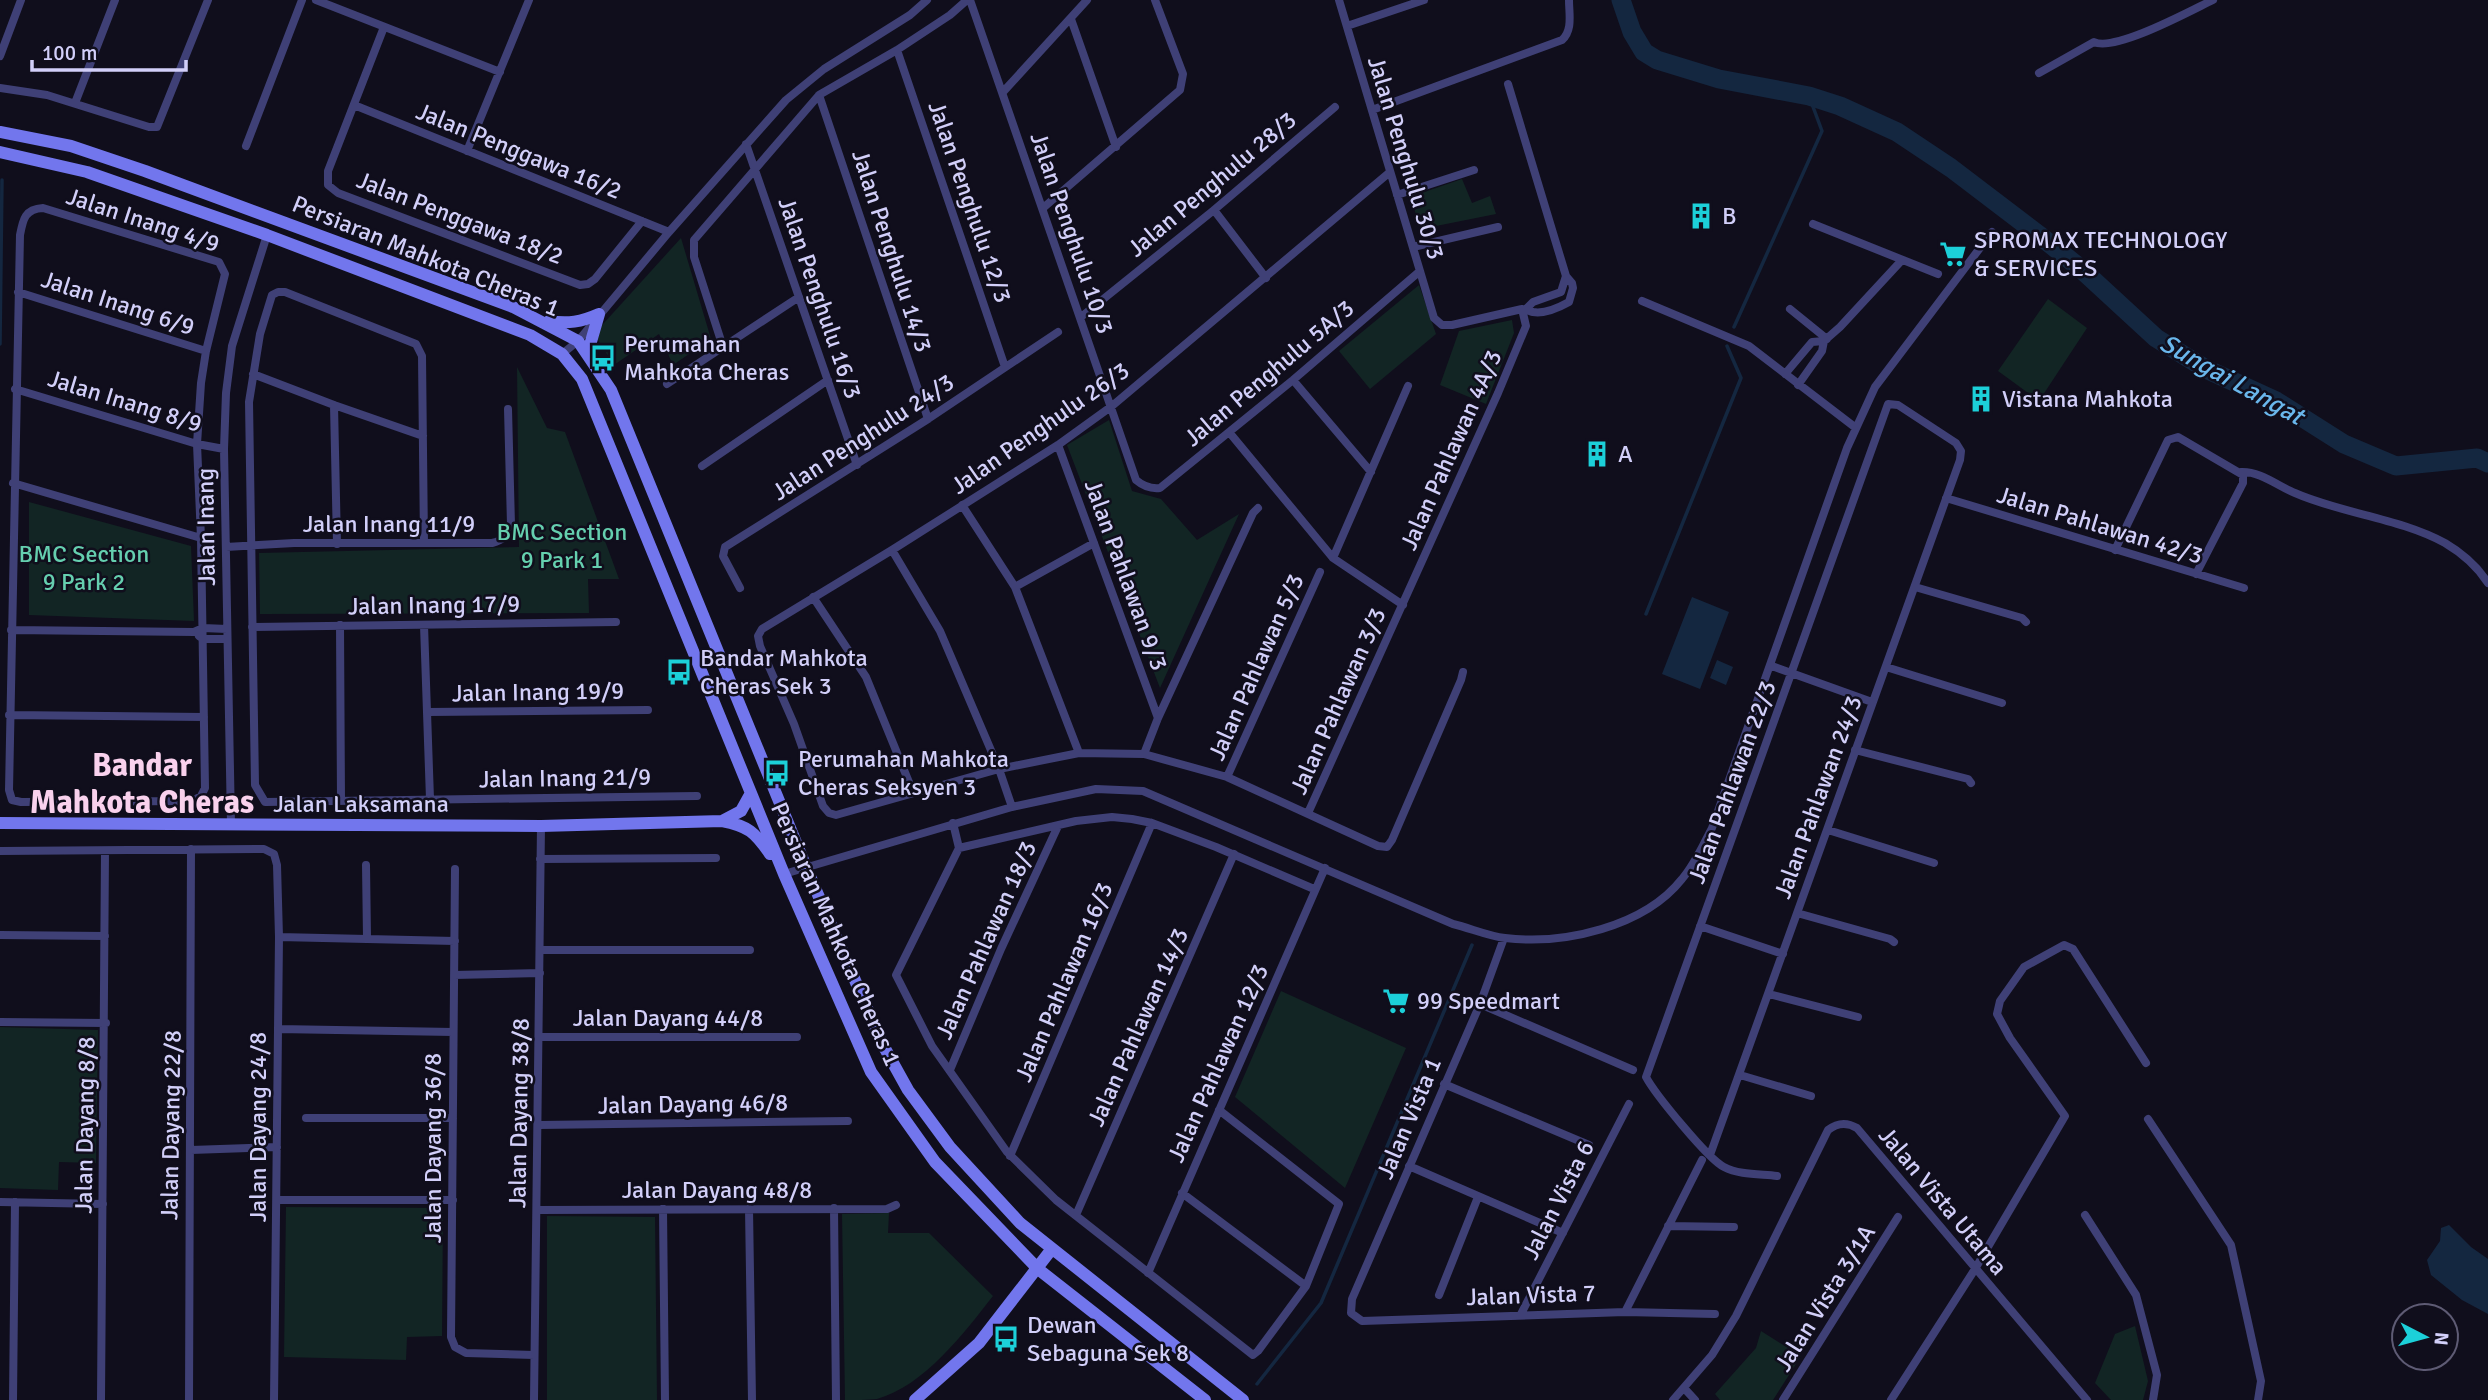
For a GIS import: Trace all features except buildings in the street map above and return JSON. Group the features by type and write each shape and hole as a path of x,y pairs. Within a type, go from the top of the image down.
{"main road":[{"name":"Persiaran Mahkota Cheras 1","path":"0,132 71,146 145,171 513,307 578,341 611,390 806,867 883,1045 908,1090 950,1147 1020,1223 1243,1400"},
{"name":"Persiaran Mahkota Cheras 1","path":"0,152 87,172 267,235 530,335 562,354 582,379 784,874 872,1072 934,1162 1038,1269 1205,1400"},
{"path":"539,320 566,324 580,322 599,314"},
{"path":"590,360 590,345 599,314"},
{"path":"722,821 741,811 751,793"},
{"name":"Jalan Laksamana","path":"0,823 541,825 722,821 742,825 753,832 784,874"},
{"path":"915,1400 979,1343 1051,1250"}],"street":[{"path":"0,56 21,0"},
{"path":"75,103 115,0"},
{"path":"0,88 31,91 149,127 157,127 208,0"},
{"path":"246,146 302,0"},
{"path":"316,0 500,72"},
{"path":"467,151 529,0"},
{"path":"562,354 578,341 669,232 786,100 824,69 910,15 927,0"},
{"path":"723,347 694,257 694,240 819,95 897,50 969,0"},
{"name":"Jalan Penghulu 10/3","path":"969,0 1006,89 1136,480"},
{"path":"1006,89 1087,0"},
{"path":"1045,206 1180,90 1184,74 1155,0"},
{"name":"Jalan Penghulu 30/3","path":"1339,0 1434,318 1442,325 1452,325 1525,308"},
{"path":"1347,26 1424,0"},
{"path":"1372,110 1562,40 1567,35 1569,0"},
{"path":"2039,73 2094,42 2103,45 2117,42 2213,0"},
{"path":"1071,19 1116,147"},
{"path":"354,105 384,27"},
{"name":"Jalan Penghulu 12/3","path":"897,50 1005,367"},
{"path":"1508,84 1566,276 1573,288 1569,302 1549,310 1533,312 1525,308 1533,302 1561,292 1566,276"},
{"name":"Jalan Penghulu 14/3","path":"819,95 928,419"},
{"name":"Jalan Penggawa 16/2","path":"354,105 669,232"},
{"name":"Jalan Penggawa 18/2","path":"354,105 328,171 328,185 338,193 580,285 595,279 642,221"},
{"name":"Jalan Penghulu 28/3","path":"1081,317 1214,210 1335,107"},
{"name":"Jalan Penghulu 16/3","path":"746,144 857,465"},
{"path":"1397,195 1474,170"},
{"name":"Jalan Penghulu 26/3","path":"914,792 836,815 829,813 822,806 794,724 760,646 758,636 762,629 1058,445 1112,406 1390,172"},
{"name":"Jalan Inang 4/9","path":"18,292 23,217 32,209 43,208 219,262 225,274 206,351"},
{"path":"1214,210 1266,278"},
{"path":"1813,224 1938,274"},
{"path":"1413,247 1498,227"},
{"path":"784,874 953,822 1096,789 1143,791 1453,924 1504,938 1543,939 1606,929 1646,909 1681,880 1694,863 1712,828 1772,666 1847,448 1875,387 1992,232"},
{"name":"Jalan Inang","path":"231,824 224,449 226,393 232,346 267,235"},
{"path":"1798,385 1822,351 1826,340 1902,260"},
{"name":"Jalan Penghulu 5A/3","path":"1136,480 1142,485 1160,488 1293,380 1420,271"},
{"path":"18,292 9,715 9,790 12,800 98,803 192,801 201,796 205,788 203,639 198,630 201,538 197,444 206,351"},
{"name":"Jalan Inang 6/9","path":"18,292 206,351"},
{"path":"252,626 249,402 260,334 272,295 278,292 285,292 416,344 422,356 424,543"},
{"path":"667,384 799,297"},
{"path":"1643,301 1749,346 1856,428"},
{"name":"Jalan Pahlawan 4A/3","path":"1403,605 1526,326 1525,308"},
{"path":"1790,309 1826,340"},
{"name":"Jalan Penghulu 24/3","path":"740,588 723,555 725,547 857,465 1058,332"},
{"path":"1785,374 1812,342 1826,340"},
{"path":"253,374 423,436"},
{"path":"702,466 828,380"},
{"path":"1293,380 1371,472"},
{"path":"1333,558 1408,386"},
{"name":"Jalan Inang 8/9","path":"15,389 197,444 224,449"},
{"name":"Jalan Pahlawan 22/3","path":"1706,1158 1655,1093 1646,1077 1888,404 1898,405 1956,443 1961,451"},
{"path":"334,405 337,544"},
{"name":"Jalan Inang 11/9","path":"226,547 500,541 507,535 511,524 508,409"},
{"path":"1229,432 1333,558 1403,605"},
{"path":"2115,550 2168,440 2174,437 2241,472 2252,472 2298,495 2419,532 2443,542 2480,570 2488,583"},
{"name":"Jalan Pahlawan 9/3","path":"1058,445 1157,718"},
{"name":"Jalan Pahlawan 24/3","path":"1625,1312 1706,1158 1740,1075 1961,451"},
{"path":"2196,574 2243,483 2241,472"},
{"path":"13,483 201,538"},
{"name":"Jalan Pahlawan 42/3","path":"1946,498 2244,588"},
{"path":"962,505 1015,587 1079,753"},
{"path":"1144,754 1157,718 1253,513 1258,508"},
{"path":"1015,587 1094,543"},
{"path":"892,550 940,631 999,769 1012,807"},
{"name":"Jalan Pahlawan 5/3","path":"1227,777 1320,572"},
{"path":"1915,587 2022,618 2026,622"},
{"path":"813,597 866,677 914,792 999,769 1079,753 1144,754 1227,777 1378,846 1387,847 1392,840 1463,672"},
{"name":"Jalan Pahlawan 3/3","path":"1308,813 1403,605"},
{"name":"Jalan Inang 17/9","path":"252,626 616,622"},
{"path":"340,625 341,801"},
{"path":"424,625 430,799"},
{"name":"Jalan Inang 21/9","path":"252,626 255,785 265,802 697,796"},
{"path":"11,630 227,629"},
{"path":"203,639 227,639"},
{"path":"1772,666 1872,702"},
{"path":"1886,667 2002,703"},
{"name":"Jalan Inang 19/9","path":"428,712 648,710"},
{"path":"9,715 204,717"},
{"path":"1856,750 1968,779 1971,783"},
{"path":"959,848 1076,821 1112,817 1152,823 1234,854 1314,889"},
{"path":"953,822 959,848 897,975 932,1046 1010,1156 1056,1200 1253,1355 1306,1286 1339,1204 1219,1110"},
{"name":"Jalan Pahlawan 16/3","path":"1010,1156 1152,823"},
{"name":"Jalan Dayang 38/8","path":"534,1400 541,825"},
{"name":"Jalan Pahlawan 18/3","path":"950,1070 1001,949 1058,826"},
{"path":"1828,830 1934,863"},
{"path":"0,851 106,852 191,849"},
{"name":"Jalan Dayang 24/8","path":"191,849 264,849 274,854 277,865 279,937 274,1400"},
{"name":"Jalan Dayang 22/8","path":"189,1400 191,849"},
{"name":"Jalan Dayang 8/8","path":"101,1400 106,852"},
{"name":"Jalan Pahlawan 14/3","path":"1076,1215 1234,854"},
{"path":"540,859 716,858"},
{"path":"366,865 367,938"},
{"name":"Jalan Pahlawan 12/3","path":"1148,1273 1325,868"},
{"name":"Jalan Dayang 36/8","path":"455,869 452,1336 456,1347 466,1353 534,1355"},
{"path":"1797,913 1894,942"},
{"path":"1700,926 1783,954"},
{"path":"0,935 105,936"},
{"path":"279,937 455,941"},
{"name":"Jalan Vista 1","path":"1352,1314 1352,1299 1480,1003 1504,938"},
{"path":"1891,1400 1975,1269 2065,1116 2010,1038 1997,1014 2000,1001 2024,967 2064,945 2073,949 2146,1063"},
{"path":"540,950 750,950"},
{"path":"454,975 540,973"},
{"path":"1769,994 1858,1017"},
{"path":"1480,1003 1633,1070"},
{"path":"0,1022 106,1023"},
{"path":"278,1029 453,1032"},
{"name":"Jalan Dayang 44/8","path":"540,1037 797,1037"},
{"path":"1740,1075 1811,1096"},
{"path":"1444,1084 1589,1145"},
{"name":"Jalan Vista 6","path":"1521,1314 1629,1104"},
{"path":"306,1118 453,1118"},
{"path":"2148,1119 2231,1245 2261,1381 2258,1400"},
{"name":"Jalan Dayang 46/8","path":"539,1125 848,1122"},
{"name":"Jalan Vista Utama","path":"1674,1400 1712,1355 1736,1316 1828,1129 1846,1124 1857,1128 2087,1400"},
{"path":"191,1150 277,1147"},
{"path":"1706,1158 1723,1167 1749,1174 1777,1176"},
{"path":"1409,1166 1563,1233"},
{"path":"1182,1193 1306,1286"},
{"path":"1439,1294 1478,1197"},
{"path":"277,1200 453,1200"},
{"path":"0,1202 103,1204"},
{"path":"13,1400 15,1202"},
{"name":"Jalan Dayang 48/8","path":"537,1210 887,1209 896,1205"},
{"path":"834,1208 836,1400"},
{"path":"663,1209 665,1400"},
{"path":"749,1209 752,1400"},
{"path":"2085,1215 2136,1295 2157,1375 2153,1400"},
{"name":"Jalan Vista 3/1A","path":"1783,1400 1898,1217"},
{"path":"1668,1226 1734,1227"},
{"name":"Jalan Vista 7","path":"1352,1314 1362,1321 1521,1314 1715,1314"},
{"path":"1684,1388 1695,1400"}],"green space":[{"path":"1462,179 1472,203 1490,196 1496,214 1421,229 1410,197"},
{"path":"681,238 711,339 673,365 659,334 614,365 594,334"},
{"path":"1419,285 1436,334 1370,389 1339,351"},
{"path":"2048,299 2087,328 2039,401 1998,371"},
{"path":"1512,320 1514,333 1486,404 1440,385 1459,331"},
{"name":"BMC Section 9 Park 1","path":"517,367 547,428 565,432 619,579 588,579 589,613 260,614 259,553 519,547"},
{"path":"1109,420 1132,491 1161,499 1197,540 1239,514 1160,688 1067,445"},
{"name":"BMC Section 9 Park 2","path":"29,502 191,546 194,621 29,615"},
{"path":"1281,991 1406,1048 1345,1188 1235,1097"},
{"path":"0,1027 98,1030 96,1163 59,1162 58,1190 0,1188"},
{"path":"286,1207 443,1208 442,1336 407,1337 406,1360 284,1357"},
{"path":"889,1213 888,1233 929,1233 993,1296 942,1356 911,1383 877,1399 845,1400 842,1214"},
{"path":"547,1216 655,1217 657,1400 547,1400"},
{"path":"2135,1326 2148,1381 2143,1400 2111,1400 2095,1383 2115,1334"},
{"path":"1761,1331 1801,1356 1773,1400 1720,1400 1715,1394 1756,1348"}],"water":[{"path":"1692,597 1729,612 1700,689 1662,674"},
{"path":"1717,660 1733,667 1726,685 1710,678"},
{"path":"2449,1225 2471,1247 2488,1259 2488,1314 2462,1300 2431,1275 2427,1260 2440,1241 2441,1228"}],"waterway":[{"name":"Sungai Langat","path":"1621,0 1632,32 1644,52 1657,60 1719,79 1809,96 1840,106 1897,132 1951,168 2039,235 2080,268 2156,338 2206,369 2276,401 2344,444 2396,466 2477,458 2488,463"},
{"path":"1734,327 1822,131 1809,96"},
{"path":"0,344 2,180"},
{"path":"1646,614 1741,378 1727,346"},
{"path":"1257,1384 1321,1303 1472,945"}],"place":[{"name":"B","path":"1701,216"},
{"name":"SPROMAX TECHNOLOGY & SERVICES","path":"1953,254"},
{"name":"Perumahan Mahkota Cheras","path":"603,358"},
{"name":"Vistana Mahkota","path":"1981,399"},
{"name":"A","path":"1597,454"},
{"name":"Bandar Mahkota Cheras Sek 3","path":"679,672"},
{"name":"Perumahan Mahkota Cheras Seksyen 3","path":"777,773"},
{"name":"99 Speedmart","path":"1396,1001"},
{"name":"Dewan Sebaguna Sek 8","path":"1006,1339"}],"district":[{"name":"Bandar Mahkota Cheras","path":"142,784"}]}
